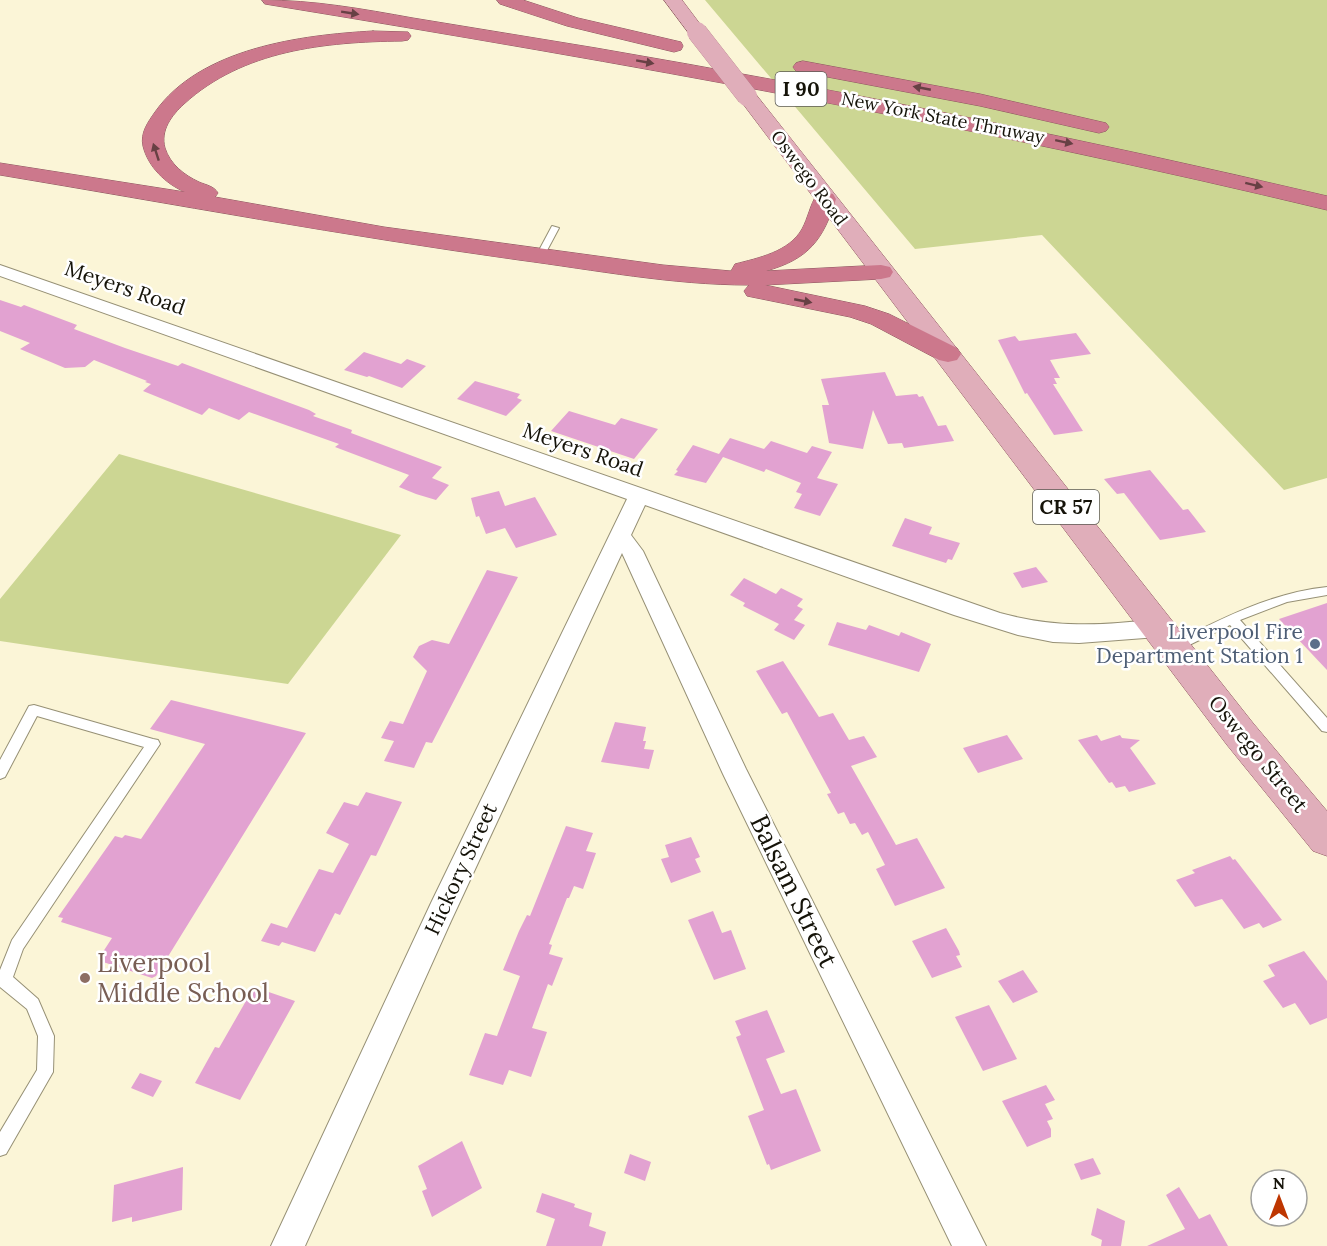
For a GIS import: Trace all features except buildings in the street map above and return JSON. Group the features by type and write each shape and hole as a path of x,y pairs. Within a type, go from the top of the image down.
{"highway":[{"name":"New York State Thruway","path":"271,0 787,86 1191,170 1327,203"},
{"path":"506,0 573,22 674,46"},
{"path":"510,20 738,57"},
{"path":"217,196 191,188 172,177 158,160 153,142 155,128 163,113 187,90 219,71 246,59 316,42 379,36 468,39 609,56"},
{"name":"New York State Thruway","path":"782,64 980,100 1119,131"},
{"path":"0,162 382,224 481,248"},
{"path":"0,169 302,218 384,234 663,272 731,278 792,278 881,272"},
{"path":"663,272 732,271 774,260 792,252 808,238 825,199"},
{"path":"663,272 856,312 880,319 948,354"}],"main road":[{"name":"Oswego Road","path":"673,0 881,272 948,354"},
{"name":"Oswego Street","path":"948,354 1240,734 1327,839"}],"street":[{"name":"Meyers Road","path":"0,270 908,590 1017,625 1051,633 1166,638"},
{"name":"Hickory Street","path":"288,1246 441,912 639,495"},
{"name":"Balsam Street","path":"620,536 632,551 736,774 969,1246"}],"lane":[{"path":"540,256 555,228"},
{"path":"1166,638 1232,619 1281,598 1308,592 1327,591"},
{"path":"1232,619 1327,727"},
{"path":"0,773 34,710 153,744 17,945 2,980 33,1004 46,1036 45,1072 0,1148"}],"green space":[{"path":"705,0 1327,0 1327,478 1284,490 1042,235 915,249"},
{"path":"119,454 401,535 288,684 0,641 0,599"}],"place":[{"name":"Liverpool Fire Department Station 1","path":"1315,644"},
{"name":"Liverpool Middle School","path":"85,978"}]}
